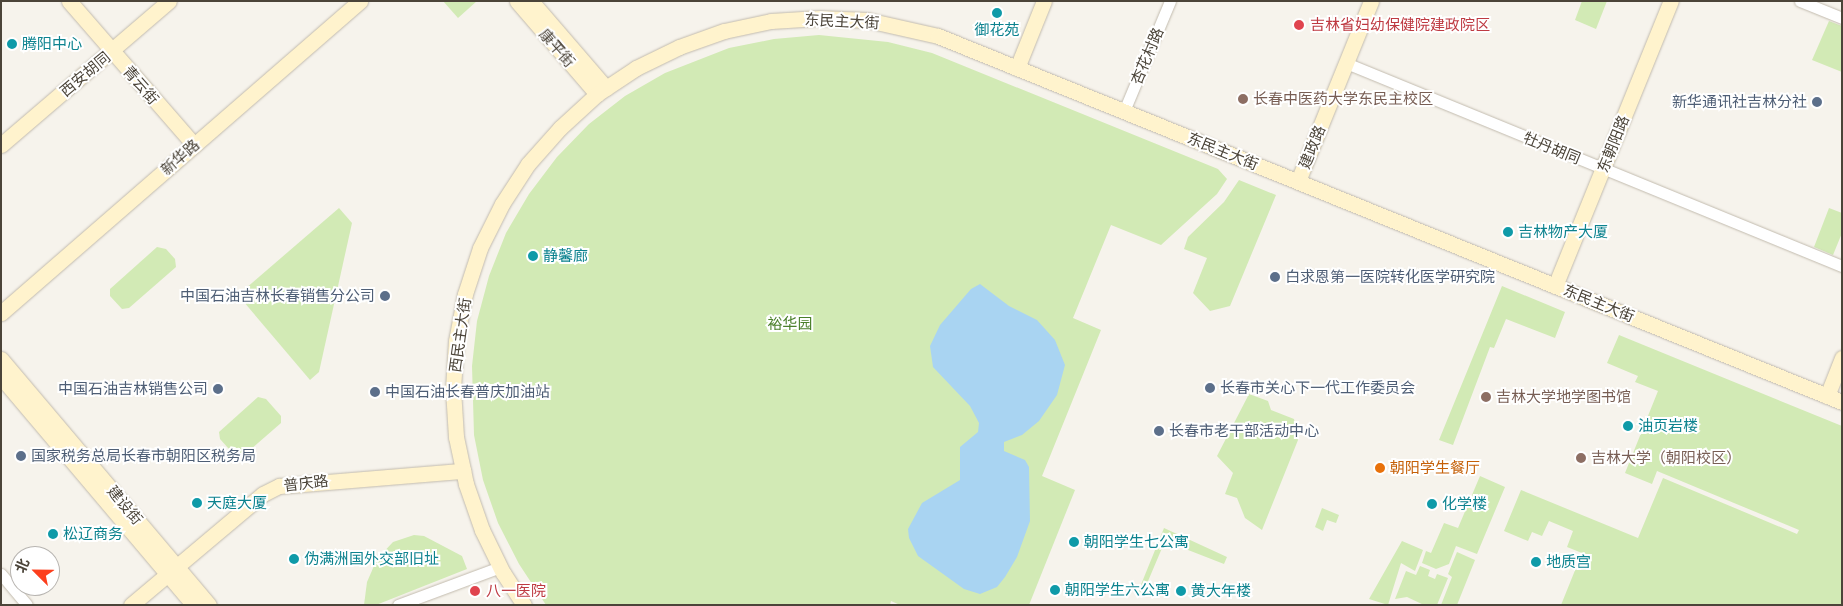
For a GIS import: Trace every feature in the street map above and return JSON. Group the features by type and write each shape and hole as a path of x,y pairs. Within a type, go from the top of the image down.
{"main road":[{"name":"青云街","path":"69,1 194,145"},
{"name":"西安胡同","path":"1,145 169,1"},
{"name":"新华路","path":"1,313 360,1"},
{"name":"康平街","path":"517,1 602,91"},
{"name":"康平街","path":"531,1 602,91"},
{"path":"1017,68 1044,1"},
{"name":"建政路","path":"1298,181 1371,1"},
{"name":"东朝阳路","path":"1556,286 1671,1"},
{"name":"东民主大街","path":"602,91 657,57 701,38 748,25 795,19 844,18 891,24 938,36 1842,402"},
{"name":"西民主大街","path":"524,605 500,567 482,530 463,471 454,413 454,365 460,317 472,270 490,226 525,169 560,128 602,91"},
{"path":"1827,396 1842,358"},
{"name":"建设街","path":"1,359 173,570 194,605"},
{"name":"建设街","path":"1,377 173,570 209,605"},
{"name":"普庆路","path":"131,605 263,494 279,486 463,471"}],"street":[{"name":"杏花村路","path":"1124,111 1170,1"},
{"path":"1800,1 1827,6 1842,18"},
{"name":"牡丹胡同","path":"1346,63 1842,266"},
{"path":"398,605 500,567"},
{"path":"1,574 27,605"}],"green space":[{"path":"443,1 477,1 458,18"},
{"path":"1582,1 1607,1 1596,29 1575,20"},
{"path":"1829,21 1842,26 1842,72 1812,60"},
{"name":"裕华园","path":"819,35 888,42 932,53 1218,169 1227,179 1217,194 1161,245 1111,225 1073,318 1101,330 1042,476 1075,490 1029,605 900,605 891,601 890,605 546,605 519,564 498,523 483,480 474,435 472,366 477,321 489,276 506,233 529,194 557,157 589,124 625,96 665,73 729,48 774,39"},
{"path":"1239,180 1276,195 1230,306 1210,311 1193,293 1207,258 1184,249 1188,237 1224,202"},
{"path":"339,208 352,223 319,372 310,380 238,295"},
{"path":"1829,208 1842,213 1842,233 1833,255 1814,247"},
{"path":"157,247 166,249 175,259 176,267 129,308 122,309 110,296 110,289"},
{"path":"1502,286 1565,312 1555,338 1506,319 1494,348 1490,347 1453,445 1439,440"},
{"path":"1619,335 1842,426 1842,605 1561,605 1582,553 1567,547 1573,531 1549,521 1542,536 1532,532 1528,541 1504,531 1521,490 1638,538 1663,478 1797,534 1799,530 1657,471 1652,484 1625,473 1658,391 1635,382 1638,376 1607,363"},
{"path":"1249,394 1268,401 1271,410 1294,419 1298,440 1262,530 1245,518 1237,498 1225,494 1233,473 1217,456"},
{"path":"258,397 266,399 281,416 281,423 242,457 237,458 220,439 219,432"},
{"path":"1480,476 1505,487 1477,554 1456,546 1449,564 1436,569 1422,563 1426,551 1431,553 1444,523 1458,528"},
{"path":"1322,508 1339,515 1336,523 1327,520 1323,531 1315,527"},
{"path":"1164,528 1227,557 1224,564 1165,541 1143,593 1138,592"},
{"path":"414,535 424,536 462,556 467,569 376,605 364,605 367,582 377,559 393,542"},
{"path":"1402,541 1423,550 1415,571 1401,563 1388,605 1369,599"},
{"path":"1457,552 1475,560 1457,605 1441,605 1452,577 1448,574"},
{"path":"1420,566 1430,570 1428,576 1435,579 1437,574 1448,578 1437,605 1424,605 1407,597 1395,599 1406,571 1416,575"}],"water":[{"path":"980,284 1009,306 1037,320 1055,340 1065,365 1057,395 1039,421 1022,435 1004,442 1004,451 1025,460 1029,467 1030,521 1017,557 1005,577 997,587 980,594 964,589 918,556 909,538 908,529 922,503 960,480 960,447 978,432 979,423 970,406 933,367 930,346 940,325 971,289"}],"place":[{"name":"御花苑","path":"997,13"},
{"name":"吉林省妇幼保健院建政院区","path":"1299,25"},
{"name":"腾阳中心","path":"12,44"},
{"name":"长春中医药大学东民主校区","path":"1243,99"},
{"name":"新华通讯社吉林分社","path":"1817,102"},
{"name":"吉林物产大厦","path":"1508,232"},
{"name":"静馨廊","path":"533,256"},
{"name":"白求恩第一医院转化医学研究院","path":"1275,277"},
{"name":"中国石油吉林长春销售分公司","path":"385,296"},
{"name":"长春市关心下一代工作委员会","path":"1210,388"},
{"name":"中国石油吉林销售公司","path":"218,389"},
{"name":"中国石油长春普庆加油站","path":"375,392"},
{"name":"吉林大学地学图书馆","path":"1486,397"},
{"name":"油页岩楼","path":"1628,426"},
{"name":"长春市老干部活动中心","path":"1159,431"},
{"name":"国家税务总局长春市朝阳区税务局","path":"21,456"},
{"name":"吉林大学（朝阳校区）","path":"1581,458"},
{"name":"朝阳学生餐厅","path":"1380,468"},
{"name":"天庭大厦","path":"197,503"},
{"name":"化学楼","path":"1432,504"},
{"name":"松辽商务","path":"53,534"},
{"name":"朝阳学生七公寓","path":"1074,542"},
{"name":"伪满洲国外交部旧址","path":"294,559"},
{"name":"地质宫","path":"1536,562"},
{"name":"朝阳学生六公寓","path":"1055,590"},
{"name":"八一医院","path":"475,591"},
{"name":"黄大年楼","path":"1181,591"}]}
